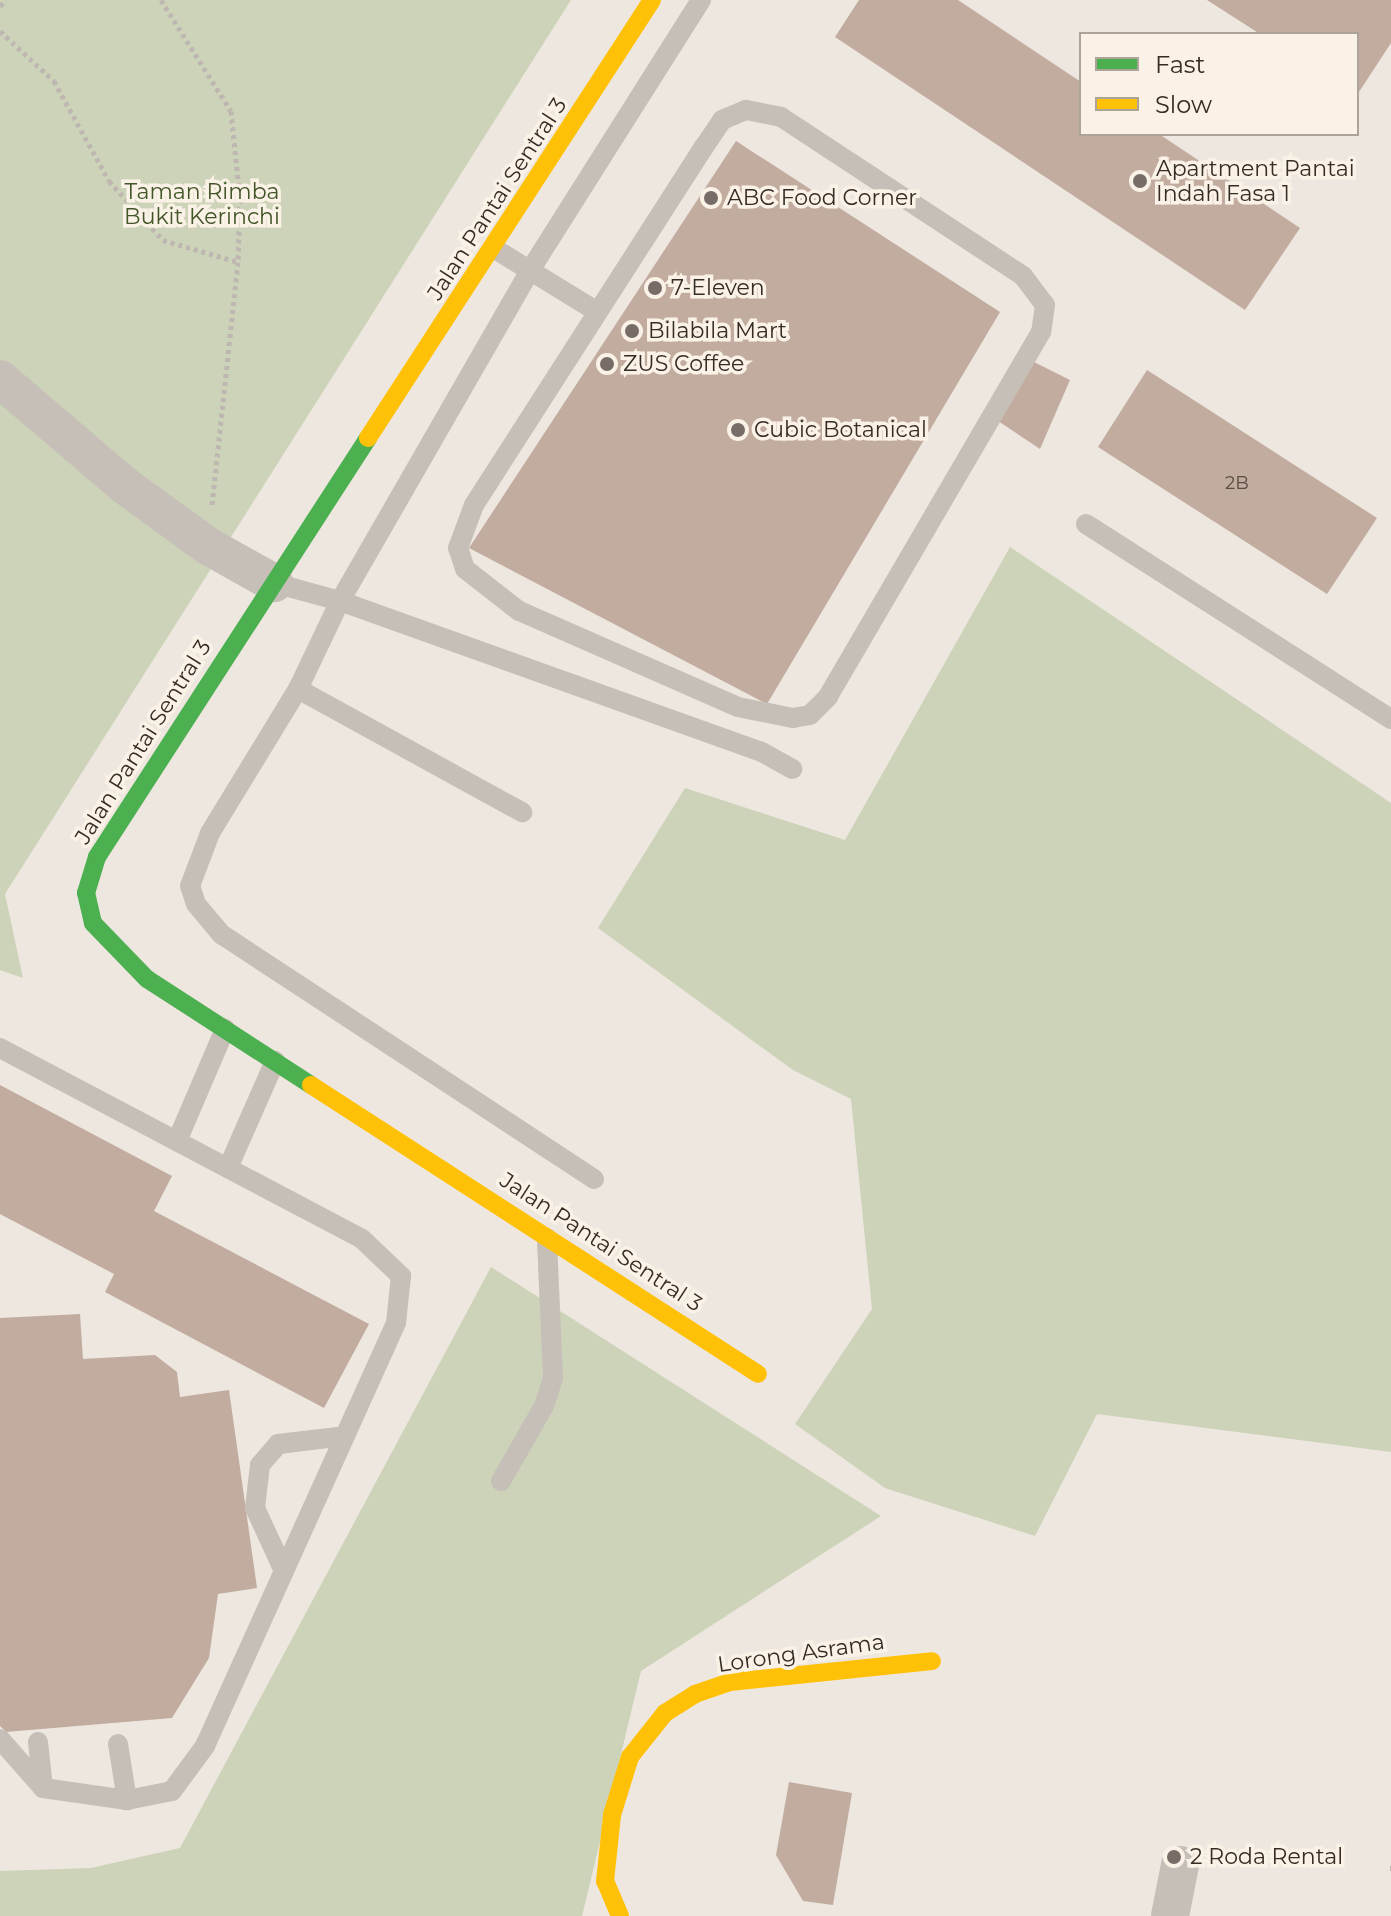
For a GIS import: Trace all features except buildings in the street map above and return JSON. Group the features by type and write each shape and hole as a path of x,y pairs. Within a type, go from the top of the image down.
{"street":[{"name":"Jalan Pantai Sentral 3","path":"652,0 495,249 97,857 86,893 93,923 116,951 147,979 547,1234 758,1374"},
{"path":"0,379 124,485 208,546 274,583"},
{"name":"Lorong Asrama","path":"620,1916 605,1881 612,1815 630,1757 665,1713 695,1694 730,1682 932,1661"},
{"path":"1170,1916 1180,1865"}],"lane":[{"path":"594,1179 222,935 196,904 190,886 201,852 298,689 340,601 529,272 701,0"},
{"path":"746,110 781,117 1023,276 1045,305 1041,332 828,697 810,715 793,718 738,707 519,611 465,569 458,548 474,505 596,311 722,120 746,110"},
{"path":"495,249 596,311"},
{"path":"1086,524 1391,719"},
{"path":"274,583 340,601 760,751 792,769"},
{"path":"298,689 522,812"},
{"path":"177,1141 225,1029"},
{"path":"0,1048 362,1239 401,1276 396,1323 205,1746 172,1791 127,1800 43,1788 0,1739"},
{"path":"228,1168 275,1061"},
{"path":"501,1481 544,1406 553,1378 547,1234"},
{"path":"284,1571 255,1508 260,1465 278,1444 345,1436"},
{"path":"38,1742 43,1788"},
{"path":"118,1744 127,1800"}],"path":[{"path":"0,6 6,0"},
{"path":"161,0 231,111 240,199 238,262 208,546"},
{"path":"0,31 54,81 109,181 163,240 238,262"}],"green space":[{"name":"Taman Rimba Bukit Kerinchi","path":"0,0 571,0 5,894 23,978 0,970"},
{"path":"1010,547 1391,803 1391,1452 1097,1414 1035,1536 885,1488 795,1424 872,1309 851,1099 793,1070 598,928 685,788 845,840"},
{"path":"491,1267 881,1516 641,1671 582,1916 0,1916 0,1871 91,1868 180,1848"}],"traffic: fast":[{"path":"311,1085 147,979 93,923 86,893 97,857 368,438"}],"traffic: slow":[{"path":"368,438 652,0"},
{"path":"311,1085 758,1374"},
{"path":"620,1916 605,1881 612,1815 630,1757 665,1713 695,1694 730,1682 932,1661"}],"place":[{"name":"Apartment Pantai Indah Fasa 1","path":"1140,181"},
{"name":"ABC Food Corner","path":"711,198"},
{"name":"7-Eleven","path":"655,288"},
{"name":"Bilabila Mart","path":"632,331"},
{"name":"ZUS Coffee","path":"607,364"},
{"name":"Cubic Botanical","path":"738,430"},
{"name":"2 Roda Rental","path":"1174,1857"}]}
